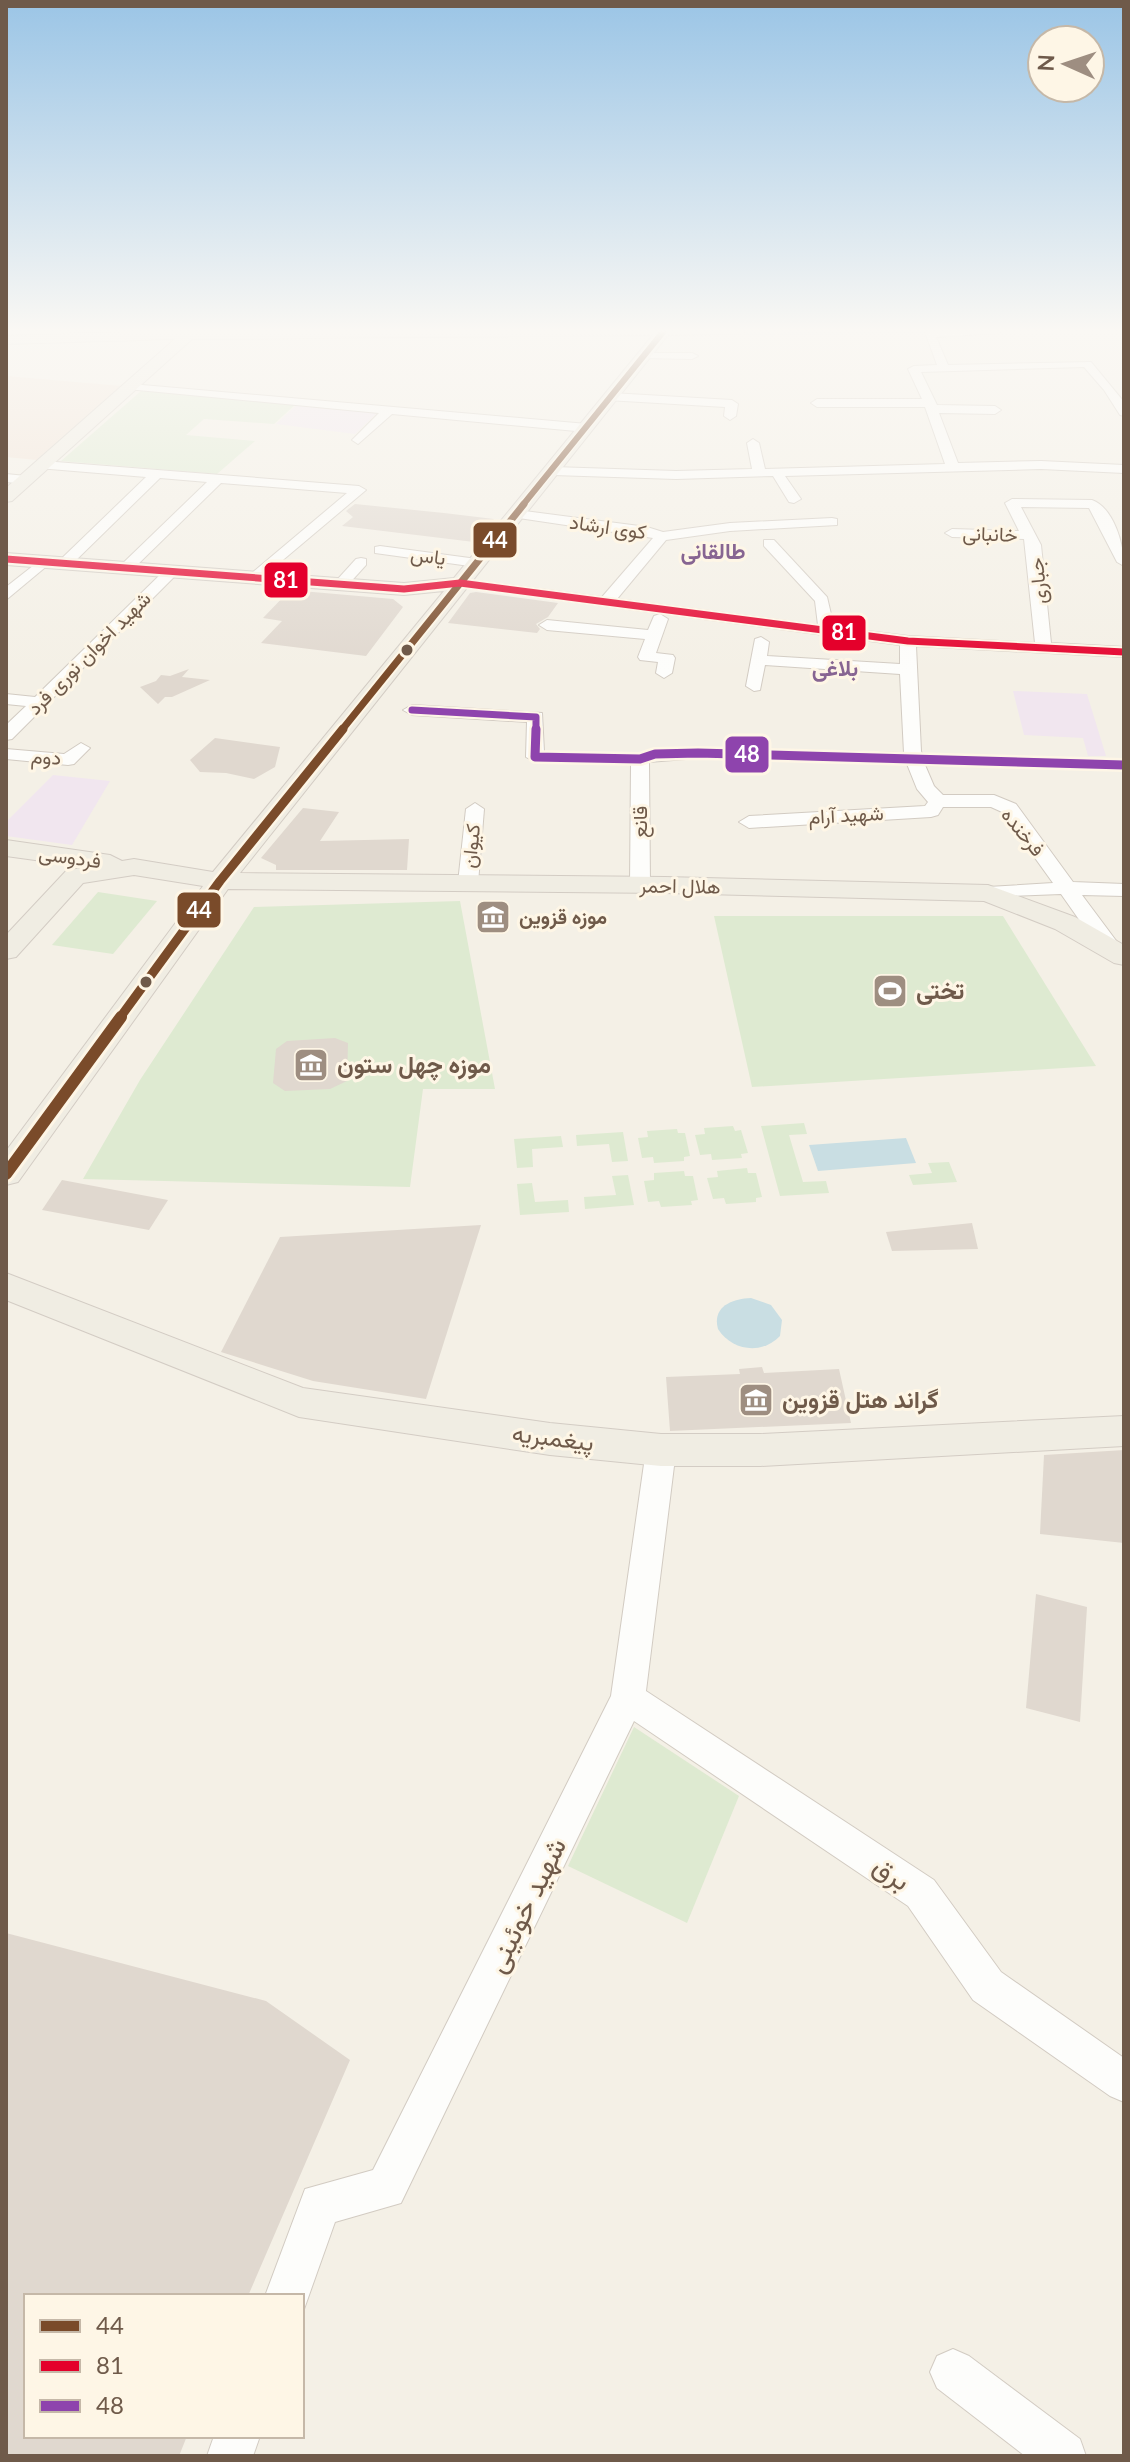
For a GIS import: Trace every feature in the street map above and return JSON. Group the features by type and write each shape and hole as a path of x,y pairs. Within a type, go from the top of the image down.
{"main road":[{"path":"6,497 66,445"},
{"path":"6,1174 220,881 574,445"},
{"path":"6,559 404,589 460,583"},
{"path":"404,589 441,608"},
{"name":"فردوسی","path":"6,848 220,881"},
{"path":"6,951 75,877 107,869 134,867"},
{"name":"هلال احمر","path":"220,881 640,885 988,893 1065,923 1118,953"},
{"name":"پیغمبریه","path":"6,1286 299,1402 550,1439 661,1450 760,1450 1124,1431"}],"street":[{"path":"753,445 760,474"},
{"path":"945,445 953,468"},
{"path":"43,465 359,490 253,578"},
{"path":"553,471 676,475 1041,465 1124,469"},
{"path":"64,564 158,473"},
{"path":"777,473 794,499"},
{"path":"6,478 26,480"},
{"path":"126,568 219,478"},
{"name":"جباری","path":"1044,650 1034,545 1012,503 1092,504 1098,509 1124,562"},
{"name":"کوی ارشاد","path":"517,514 647,531 662,536 607,601"},
{"path":"662,536 730,527 832,522"},
{"name":"خانبانی","path":"952,533 1029,535"},
{"path":"769,543 822,600 827,630"},
{"name":"یاس","path":"380,550 477,563"},
{"path":"6,595 43,562"},
{"path":"341,584 361,562"},
{"name":"شهید اخوان نوری فرد","path":"6,735 171,572"},
{"path":"460,583 908,641 1124,652"},
{"path":"664,608 646,657 667,658 664,673"},
{"path":"754,686 764,623"},
{"path":"547,625 655,635"},
{"path":"908,641 913,760 926,791 938,801"},
{"path":"759,660 909,670"},
{"path":"6,699 39,702"},
{"path":"412,710 536,717 535,757 640,759 655,754 698,753 1124,765"},
{"name":"دوم","path":"6,754 68,760 81,748"},
{"name":"قانع","path":"640,759 640,885"},
{"path":"769,796 777,819"},
{"name":"شهید آرام","path":"749,822 931,811 938,801"},
{"name":"فرخنده","path":"938,801 994,801 1003,804 1118,953"},
{"name":"کیوان","path":"468,883 475,809"},
{"path":"988,893 1066,888 1124,890"},
{"name":"شهید خوئینی","path":"288,2294 320,2204 386,2188 628,1698 661,1450"},
{"name":"برق","path":"628,1698 921,1893 987,1986 1124,2082"},
{"path":"953,2372 1063,2456"}],"shaded area":[{"path":"6,445 54,445 37,460 6,457"},
{"path":"1013,691 1087,694 1106,756 1088,756 1083,738 1024,735"},
{"path":"53,775 110,781 72,845 6,836 6,822"},
{"path":"906,1138 916,1163 818,1171 809,1145"},
{"path":"751,1298 771,1305 782,1320 780,1336 756,1348 731,1342 718,1329 717,1321 721,1310 730,1302"}],"green space":[{"path":"79,445 251,445 217,474 61,461"},
{"path":"98,892 157,901 113,954 52,945"},
{"path":"460,901 495,1089 423,1089 410,1187 83,1179 140,1080 254,907"},
{"name":"تختی","path":"714,916 1003,916 1096,1066 752,1087"},
{"path":"804,1123 807,1134 789,1135 803,1182 826,1181 829,1193 780,1196 761,1126"},
{"path":"733,1126 735,1131 741,1130 748,1153 741,1154 742,1158 712,1160 711,1154 700,1155 695,1135 705,1134 704,1128"},
{"path":"677,1129 678,1133 685,1133 690,1156 684,1157 684,1161 654,1163 653,1157 642,1158 638,1138 648,1137 647,1131"},
{"path":"623,1132 628,1161 612,1162 609,1144 577,1146 576,1135"},
{"path":"561,1136 563,1147 532,1149 533,1167 517,1168 514,1139"},
{"path":"949,1162 957,1182 913,1185 909,1175 932,1173 928,1163"},
{"path":"747,1168 748,1173 756,1173 762,1197 756,1198 756,1202 726,1204 724,1198 713,1199 707,1178 718,1177 717,1171"},
{"path":"684,1171 685,1176 693,1176 698,1200 691,1201 692,1205 661,1207 659,1201 648,1202 644,1181 654,1180 654,1173"},
{"path":"628,1175 634,1205 585,1209 584,1197 616,1195 612,1176"},
{"path":"532,1183 535,1202 568,1200 569,1212 520,1215 517,1184"},
{"path":"634,1727 739,1796 687,1923 568,1866"}],"building":[{"path":"355,504 494,519 474,542 342,526 353,517 346,511"},
{"path":"290,590 393,599 403,607 366,656 261,643 282,621 263,618"},
{"path":"470,593 558,603 548,617 536,624 540,629 537,633 448,623"},
{"path":"189,669 182,677 210,680 172,697 165,697 158,704 140,687 156,681 161,675 170,676"},
{"path":"215,738 280,747 275,767 254,779 200,772 190,760"},
{"path":"303,808 339,812 320,841 409,839 407,870 276,870 276,865 261,858"},
{"name":"موزه چهل ستون","path":"335,1038 348,1043 347,1081 330,1089 285,1091 273,1083 276,1049 287,1041"},
{"path":"62,1180 168,1200 149,1230 42,1210"},
{"path":"972,1223 978,1249 892,1251 886,1232"},
{"path":"481,1225 426,1399 313,1381 221,1352 280,1237"},
{"name":"گراند هتل قزوین","path":"762,1367 764,1373 839,1369 851,1423 670,1431 666,1377 740,1374 739,1369"},
{"path":"1124,1450 1124,1543 1040,1534 1044,1455"},
{"path":"1036,1594 1087,1607 1080,1722 1026,1708"},
{"path":"6,1933 266,2001 350,2060 249,2294 24,2294 24,2438 186,2438 179,2456 6,2456"}],"transit line":[{"name":"44","path":"6,1174 220,881 572,445"},
{"name":"81","path":"6,559 404,589 460,583 908,641 1124,652"},
{"name":"48","path":"412,710 536,717 535,757 640,759 655,754 698,753 1124,765"}],"place":[{"name":"موزه قزوین","path":"493,917"},
{"name":"تختی","path":"890,991"},
{"name":"موزه چهل ستون","path":"311,1065"},
{"name":"گراند هتل قزوین","path":"756,1400"}],"district":[{"name":"طالقانی","path":"713,551"},
{"name":"بلاغی","path":"835,668"}]}
